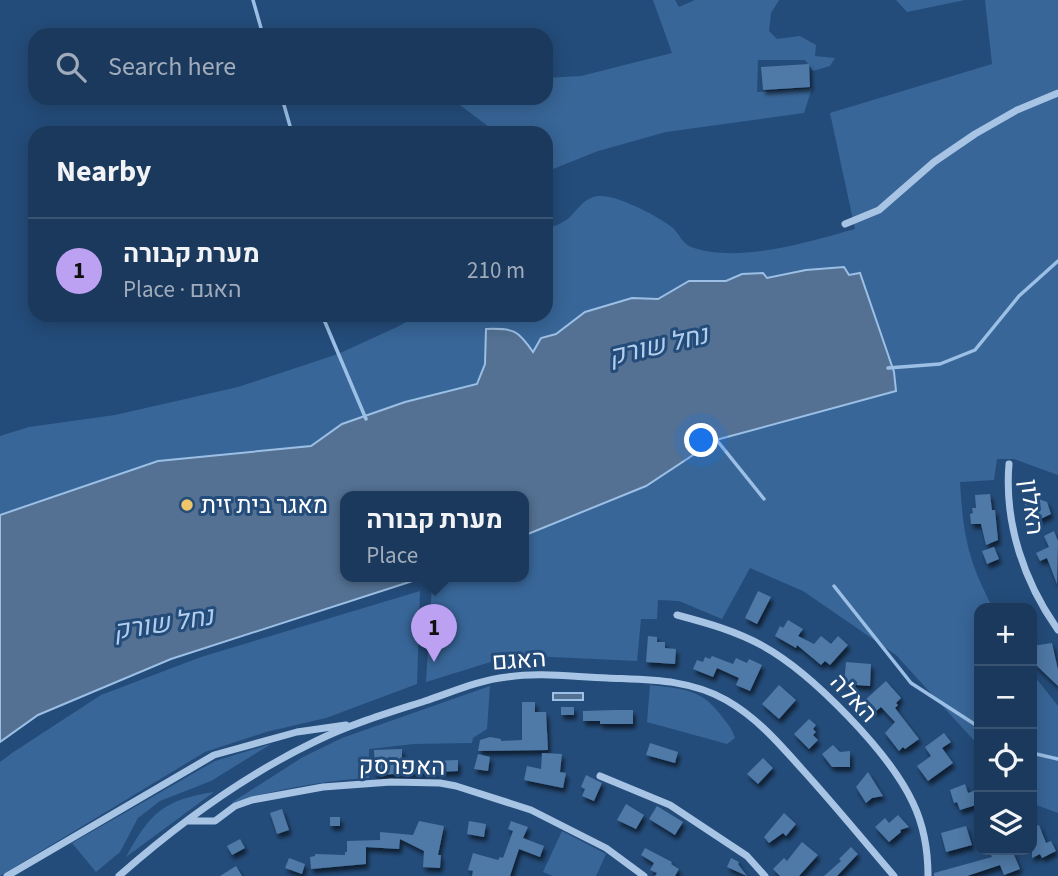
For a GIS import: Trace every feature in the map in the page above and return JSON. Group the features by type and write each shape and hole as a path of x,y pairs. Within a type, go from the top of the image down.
{"street":[{"path":"845,224 879,210 934,162 975,134 1017,110 1058,93"},
{"name":"האלון","path":"1009,464 1007,487 1015,540 1038,597 1058,630"},
{"name":"האלה","path":"677,615 735,633 764,647 796,668 830,698 908,792 919,816 925,841 928,876"},
{"name":"האגם","path":"119,876 187,821 281,760 316,741 354,725 482,682 512,676 655,680 690,685 724,699 760,724 837,807 894,876"},
{"path":"8,876 214,755 297,732 354,725"},
{"path":"600,776 670,805 747,856 765,876"},
{"name":"האפרסק","path":"187,821 215,821 235,806 252,800 323,787 391,782 440,783 531,810 606,848 644,876"}],"shaded area":[{"path":"653,0 675,0 679,7 695,0 779,0 771,13 769,31 777,39 800,36 816,45 815,56 835,58 830,66 813,71 805,60 758,60 757,92 812,88 804,113 666,132 598,151 553,169 553,126 488,126 460,105 553,105 553,78 581,76 672,53"},
{"path":"896,0 965,0 907,12"},
{"path":"985,0 1058,0 1058,475 1014,459 997,459 994,480 960,482 968,547 991,603 974,603 974,741 896,655 803,591 750,568 722,619 679,601 658,600 657,619 641,619 637,661 532,656 497,660 426,682 432,584 429,582 529,582 529,491 340,491 340,497 0,587 0,436 29,427 115,415 238,387 338,354 406,322 553,322 553,226 565,221 594,197 607,196 638,207 673,228 688,246 710,252 773,249 855,229 830,113 992,64"},
{"path":"420,591 417,684 326,718 266,732 205,752 0,876 0,762 12,753 101,695 201,657"},
{"path":"1037,679 1058,706 1058,813 1037,805"},
{"path":"650,685 697,694 713,705 727,722 735,738 727,744 647,722"},
{"path":"490,686 487,729 473,738 472,743 414,744 369,749 369,778 299,786 231,803 303,757 342,738"},
{"path":"271,744 211,781 160,801 138,818 120,852 96,872 72,843 215,761"},
{"path":"214,792 126,857 143,829 160,811 182,799"},
{"path":"562,831 606,854 596,876 553,876 543,872"}],"water":[{"name":"מאגר בית זית","path":"844,267 849,275 860,273 894,372 896,391 716,440 646,486 529,534 529,491 340,491 340,582 409,582 171,659 38,715 0,742 0,515 158,461 311,446 342,424 405,402 477,384 485,364 486,329 514,332 533,352 541,338 556,334 585,312 632,298 658,299 689,281 726,281 742,274 763,273 767,278 806,270"},
{"path":"553,693 583,693 583,700 553,700"}],"building":[{"path":"809,64 810,87 763,90 761,67"},
{"path":"990,494 992,510 995,510 998,540 986,545 981,524 971,524 970,514 973,513 972,508 976,508 975,495"},
{"path":"1033,497 1047,502 1051,514 1034,522 1023,501"},
{"path":"1054,531 1058,541 1057,584 1047,558 1040,561 1036,553 1049,547 1044,536"},
{"path":"994,547 999,559 987,564 982,551"},
{"path":"758,591 771,597 757,624 745,618"},
{"path":"788,620 803,629 798,636 814,644 821,636 831,644 838,636 848,645 830,665 825,661 821,665 797,645 796,648 775,636 780,626 783,628"},
{"path":"648,636 657,637 657,642 665,642 665,648 676,649 675,664 646,662"},
{"path":"1052,643 1058,670 1058,686 1037,666 1037,645"},
{"path":"712,656 733,664 736,658 747,663 749,659 762,665 750,691 736,685 739,678 717,668 713,677 693,669 697,660 703,662 705,657 710,659"},
{"path":"846,662 871,664 870,686 844,684"},
{"path":"886,681 901,698 895,708 919,739 899,751 885,733 895,722 881,707 875,712 864,701"},
{"path":"779,685 796,700 779,719 762,704"},
{"path":"522,702 535,702 535,712 546,712 548,750 478,751 480,740 490,737 501,741 522,740"},
{"path":"561,707 574,707 574,715 561,715"},
{"path":"633,710 633,724 583,721 583,711"},
{"path":"809,719 816,725 813,735 818,740 809,749 794,734"},
{"path":"944,733 951,742 942,748 953,763 928,781 917,766 931,756 925,747"},
{"path":"650,743 678,752 675,763 646,755"},
{"path":"833,745 840,752 850,751 850,767 832,767 822,754"},
{"path":"402,749 402,762 458,760 458,771 375,775 374,750"},
{"path":"542,753 562,754 560,772 566,773 563,788 524,780 527,766 541,769"},
{"path":"478,754 490,757 488,771 474,769"},
{"path":"763,758 773,768 758,784 747,774"},
{"path":"868,772 883,796 872,798 866,803 856,787"},
{"path":"586,775 602,783 594,801 582,796 585,789 581,787"},
{"path":"965,784 968,793 974,791 974,806 960,810 957,802 954,803 950,790"},
{"path":"626,804 644,815 636,829 617,820"},
{"path":"657,806 683,822 675,835 649,819"},
{"path":"282,809 289,830 277,834 270,813"},
{"path":"784,813 796,824 786,836 783,833 769,843 764,837"},
{"path":"898,815 909,827 900,830 889,842 875,827 885,818 889,823"},
{"path":"330,817 340,817 340,826 330,826"},
{"path":"419,821 444,826 438,855 441,855 440,868 423,867 424,851 400,839 399,849 366,847 366,864 311,869 310,857 315,854 345,855 347,841 380,840 380,832 413,835"},
{"path":"469,821 486,824 484,837 467,834"},
{"path":"511,821 528,827 523,838 544,846 540,857 519,849 510,876 472,876 473,871 468,870 473,853 498,860 503,858 513,831 508,829"},
{"path":"1039,825 1046,843 1051,841 1056,851 1042,858 1040,854 1032,858 1032,855 1037,855"},
{"path":"966,826 972,845 946,852 941,833"},
{"path":"240,839 245,848 232,855 227,846"},
{"path":"802,842 818,855 799,876 780,876 773,869 784,858 787,861"},
{"path":"851,847 858,854 837,876 824,876 841,861 839,859"},
{"path":"645,848 672,862 671,864 679,869 675,876 655,876 657,873 650,870 654,863 641,855"},
{"path":"991,855 1014,855 1020,869 1004,875 1000,865 967,876 934,876 934,873 992,857"},
{"path":"289,858 305,864 302,874 285,868"},
{"path":"731,858 739,862 747,876 727,867"},
{"path":"236,866 242,876 220,876"}],"waterway":[{"path":"253,0 261,28"},
{"path":"284,105 290,126"},
{"name":"נחל שורק","path":"888,368 940,364 975,350 1019,296 1058,261"},
{"path":"325,322 366,419"},
{"path":"715,438 764,499"},
{"path":"834,586 911,683 974,724"},
{"path":"1037,754 1058,759"}],"place":[{"name":"מאגר בית זית","path":"187,505"},
{"name":"מערת קבורה","path":"434,662"}]}
